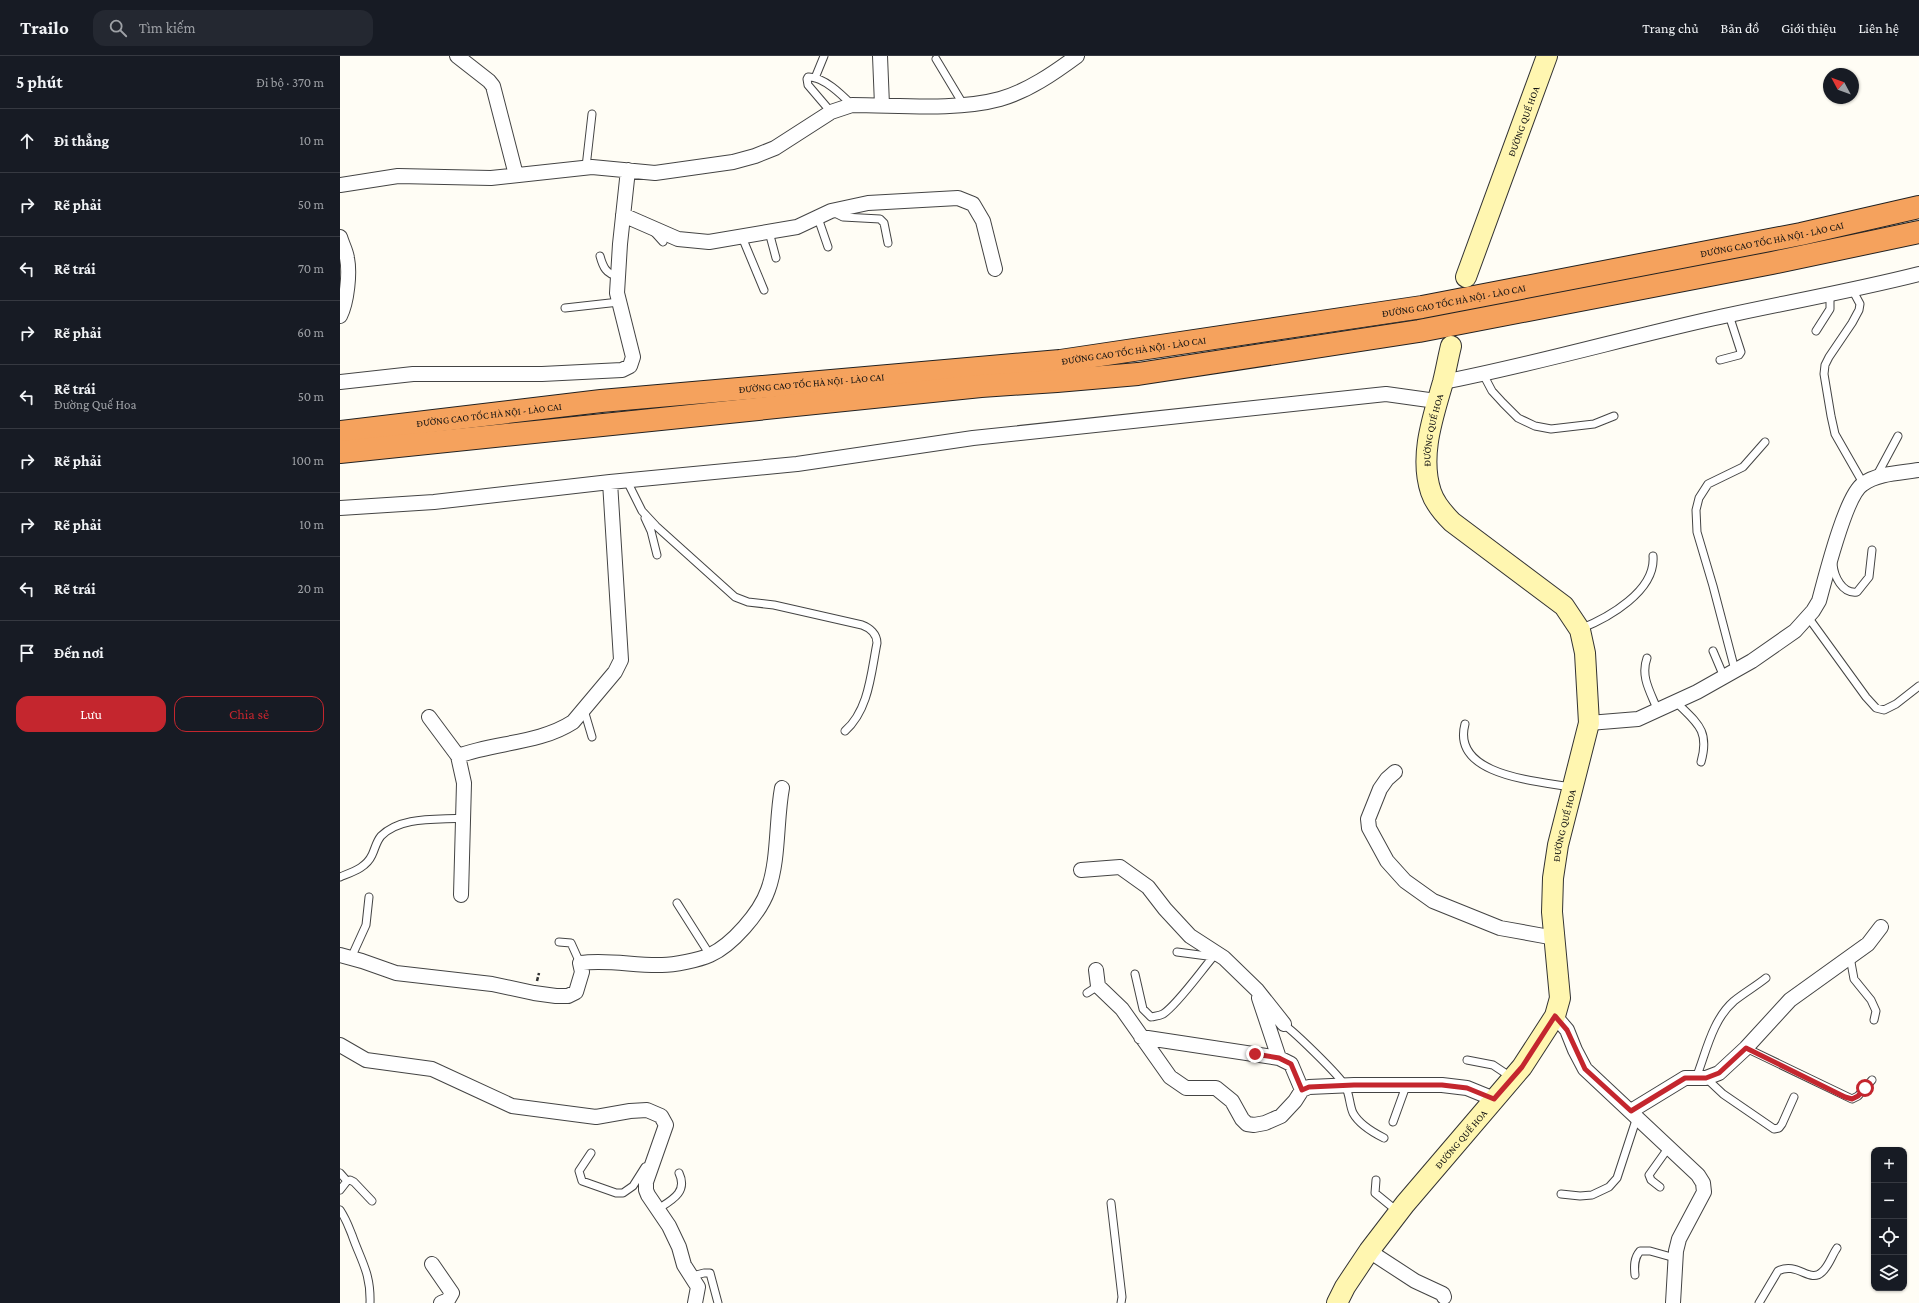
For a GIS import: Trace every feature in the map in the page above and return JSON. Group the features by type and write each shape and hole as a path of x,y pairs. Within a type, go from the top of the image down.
{"highway":[{"name":"ĐƯỜNG CAO TỐC HÀ NỘI - LÀO CAI","path":"340,432 601,401 1060,360 1422,307 1801,234 1919,207"},
{"name":"ĐƯỜNG CAO TỐC HÀ NỘI - LÀO CAI","path":"340,452 981,386 1057,382 1138,374 1419,331 1772,263 1919,232"}],"street":[{"path":"457,56 489,81 493,86 516,175"},
{"path":"880,56 882,105"},
{"path":"340,185 398,176 491,178 586,167 655,173 733,162 756,156 775,148 831,112 852,105 963,104 1000,98 1028,87 1059,70 1077,56"},
{"name":"ĐƯỜNG QUẾ HOA","path":"1466,277 1547,56"},
{"path":"340,382 413,374 542,374 622,370 630,366 633,357 617,293 628,170"},
{"path":"623,215 678,239 709,242 797,227 831,211 868,203 958,198 973,204 983,221 995,269"},
{"path":"340,237 347,257 348,268 345,303 340,316"},
{"path":"1443,382 1483,374 1729,315 1853,291 1919,274"},
{"name":"ĐƯỜNG QUẾ HOA","path":"1337,1303 1345,1287 1369,1251 1399,1212 1512,1078 1540,1041 1555,1016 1560,998 1552,912 1553,878 1558,845 1589,723 1585,653 1580,630 1564,606 1452,522 1440,509 1431,493 1426,474 1427,447 1436,401 1443,382 1451,346"},
{"path":"340,508 434,502 610,482 797,464 973,438 1386,394 1436,401"},
{"path":"1589,723 1638,719 1658,711 1752,661 1795,630 1819,601 1850,502 1858,488 1869,481 1919,470"},
{"path":"458,756 543,736 570,725 615,672 621,660 610,482"},
{"path":"429,717 458,756 464,783 461,894"},
{"path":"1394,772 1380,789 1368,820 1368,824 1376,843 1404,881 1433,901 1500,928 1555,938"},
{"path":"345,957 402,974 492,984 534,993 568,996 576,992 582,972 580,963 599,962 663,965 710,955 731,941 759,908 768,890 774,862 778,813 782,788"},
{"path":"1081,870 1120,867 1148,887 1165,909 1190,936 1218,957 1257,990 1284,1024"},
{"path":"1634,1114 1685,1078 1701,1078 1719,1073 1746,1048 1790,1000 1868,944 1881,928"},
{"path":"1096,970 1092,989 1122,1009 1170,1077 1186,1088 1216,1088 1232,1101 1242,1119 1247,1124 1254,1125 1265,1123 1281,1116 1295,1101 1302,1090 1309,1087 1442,1085 1467,1088 1494,1099"},
{"path":"1257,990 1263,1025 1279,1058"},
{"path":"1555,1016 1567,1030 1585,1069 1698,1175 1703,1183 1704,1192 1679,1240 1675,1258 1673,1303"},
{"path":"1141,1037 1279,1058 1291,1064 1302,1090"},
{"path":"340,1045 366,1060 432,1069 512,1106 596,1117 630,1111 647,1110 662,1116 666,1125 646,1182 646,1190 669,1226 679,1247 684,1265 698,1287 695,1303"},
{"path":"1369,1251 1415,1281 1443,1294 1444,1297"},
{"path":"432,1264 452,1292 448,1300 442,1303"}],"lane":[{"path":"815,78 824,56"},
{"path":"936,59 963,104"},
{"path":"831,112 808,85 808,77 815,78 835,89 852,105"},
{"path":"586,167 592,114"},
{"path":"831,211 844,217 880,219 884,223 888,243"},
{"path":"818,218 828,247"},
{"path":"649,226 663,242"},
{"path":"769,232 776,258"},
{"path":"742,237 764,290"},
{"path":"600,256 605,270 612,275 618,276"},
{"path":"1853,291 1860,304 1859,310 1825,365 1824,374 1831,416 1836,434 1869,481 1898,436"},
{"path":"1816,331 1830,309 1830,295"},
{"path":"565,308 619,302"},
{"path":"1720,360 1739,355 1741,352 1729,315"},
{"path":"1483,374 1492,391 1503,403 1518,418 1535,426 1551,429 1594,424 1614,416"},
{"path":"1730,674 1713,586 1697,532 1696,510 1699,498 1708,484 1743,467 1765,442"},
{"path":"627,481 651,531 657,555"},
{"path":"642,511 656,526 735,597 748,602 774,605 862,625 870,629 877,638 877,643 866,697 859,716 845,731"},
{"path":"1832,558 1836,577 1843,587 1854,593 1859,590 1869,577 1872,550"},
{"path":"1580,630 1601,621 1632,598 1642,588 1652,574 1654,566 1653,556"},
{"path":"1808,616 1866,697 1876,708 1884,710 1896,704 1919,686"},
{"path":"1713,651 1730,674"},
{"path":"1646,658 1643,667 1644,676 1658,711"},
{"path":"1676,702 1697,723 1702,734 1705,747 1700,762"},
{"path":"584,710 592,737"},
{"path":"1465,724 1463,732 1465,744 1473,756 1495,772 1508,776 1573,788"},
{"path":"340,877 363,867 372,856 380,837 394,828 405,823 463,818"},
{"path":"345,957 366,925 369,896"},
{"path":"677,903 710,955"},
{"path":"559,942 571,943 580,963"},
{"path":"1177,952 1218,957"},
{"path":"1135,974 1143,1009 1151,1017 1157,1016 1164,1014 1218,957"},
{"path":"1850,957 1854,979 1871,1000 1876,1011 1874,1020"},
{"path":"1766,978 1733,1002 1728,1008 1710,1038 1701,1078 1777,1130 1782,1124 1794,1097"},
{"path":"1263,1025 1278,1022 1284,1024 1345,1086 1354,1113 1375,1133 1384,1138"},
{"path":"1746,1048 1852,1099 1858,1096 1872,1080"},
{"path":"1468,1060 1493,1065 1512,1078"},
{"path":"1393,1122 1406,1086"},
{"path":"1561,1194 1580,1196 1592,1195 1609,1186 1617,1178 1634,1114"},
{"path":"591,1153 579,1171 582,1180 616,1193 623,1194 633,1186 642,1174 656,1139 662,1116"},
{"path":"1660,1187 1649,1175 1669,1147"},
{"path":"340,1173 347,1181 350,1180 354,1182 372,1201"},
{"path":"658,1209 679,1193 682,1180 679,1173"},
{"path":"1376,1180 1375,1193 1399,1212"},
{"path":"340,1190 347,1181"},
{"path":"1111,1203 1122,1297 1121,1303"},
{"path":"340,1210 347,1220 351,1235 368,1275 370,1303"},
{"path":"1759,1303 1778,1271 1790,1267 1813,1276 1818,1275 1824,1270 1837,1248"},
{"path":"1635,1276 1634,1265 1636,1257 1640,1251 1650,1251 1675,1258"},
{"path":"692,1276 710,1273 718,1303"}],"route":[{"path":"1255,1054 1279,1058 1291,1064 1302,1090 1309,1087 1354,1085 1442,1085 1467,1088 1494,1099 1522,1067 1555,1016 1567,1030 1585,1069 1631,1111 1685,1078 1706,1078 1719,1073 1746,1048 1845,1097 1852,1099 1858,1096 1865,1088"}]}
